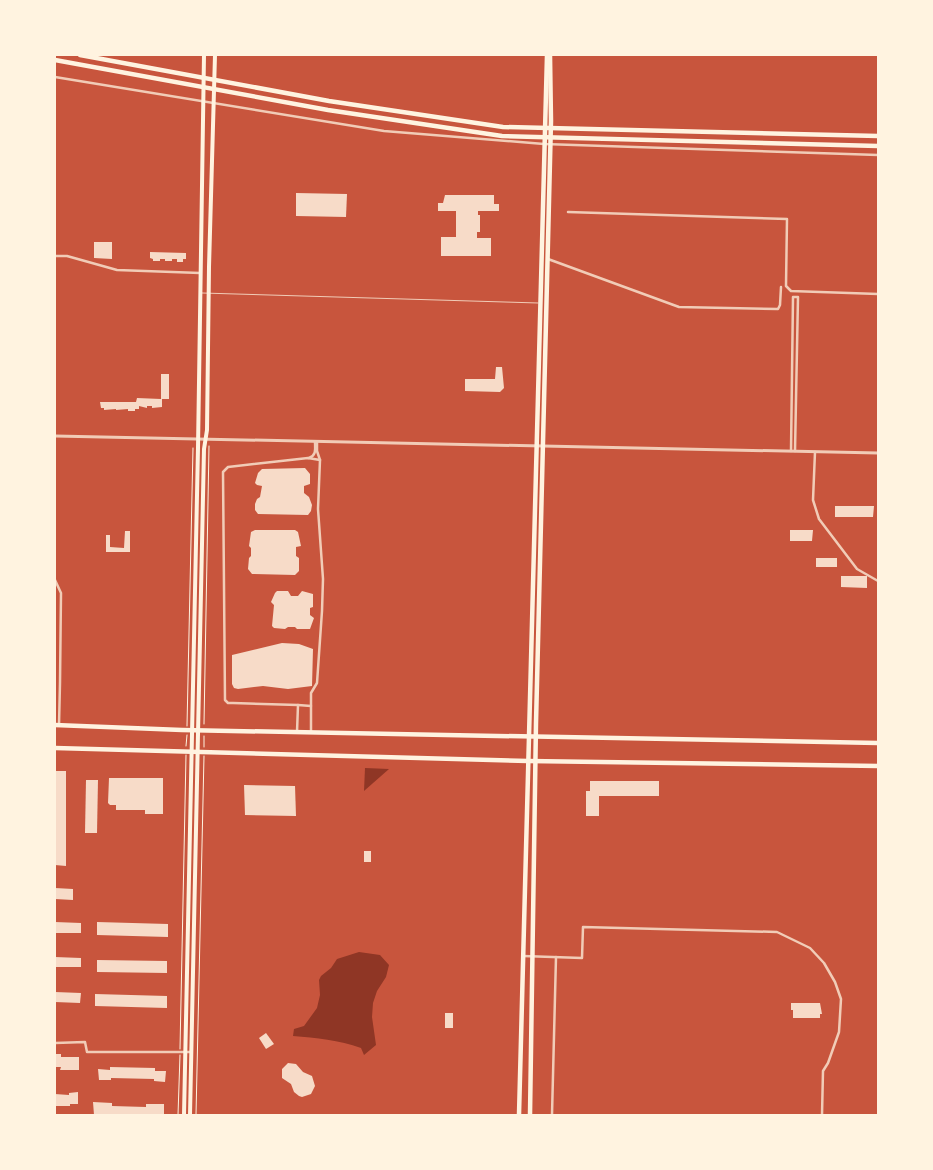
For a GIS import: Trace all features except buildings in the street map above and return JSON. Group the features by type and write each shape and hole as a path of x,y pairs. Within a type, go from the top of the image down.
{"main road":[{"path":"80,55 330,101 503,127 878,136"},
{"path":"184,1115 189,751 192,730 204,55"},
{"path":"190,1115 201,752 198,730 215,55"},
{"path":"530,1115 540,446 540,303 549,55"},
{"path":"55,60 328,110 438,128 502,136 878,146"},
{"path":"519,1115 528,761 546,303 546,144"},
{"path":"57,725 187,730 878,743"},
{"path":"55,748 528,761 878,766"}],"street":[{"path":"55,76 384,131 546,144 878,155"},
{"path":"568,212 788,219 786,286 791,291 878,294"},
{"path":"55,256 67,256 117,270 200,273"},
{"path":"547,259 679,307 778,309 781,287"},
{"path":"793,297 798,297 793,451 793,297"},
{"path":"55,436 878,453"},
{"path":"308,458 314,455 316,442"},
{"path":"310,732 311,693 317,683 323,580 318,509 320,460 316,442"},
{"path":"815,452 813,500 819,519 857,569 878,581"},
{"path":"311,706 228,703 225,700 223,472 228,467 308,458 320,460"},
{"path":"55,580 61,592 57,725"},
{"path":"297,732 298,705"},
{"path":"523,956 582,958 583,927 777,932 800,942 810,948 824,963 841,999 839,1032 828,1063 822,1071 822,1115"},
{"path":"552,1115 556,957"},
{"path":"55,1043 85,1042 87,1052 192,1052"}],"lane":[{"path":"199,292 546,303"}],"path":[{"path":"178,1115 189,751 187,730 192,448 198,438"},
{"path":"196,1115 201,752 204,730 210,449 206,439"}],"shaded area":[{"path":"365,768 389,769 364,791"},
{"path":"359,952 380,955 389,965 386,977 377,991 373,1003 372,1017 376,1045 364,1055 361,1048 353,1045 293,1036 294,1029 304,1026 317,1008 321,976 331,968 337,959"}]}
